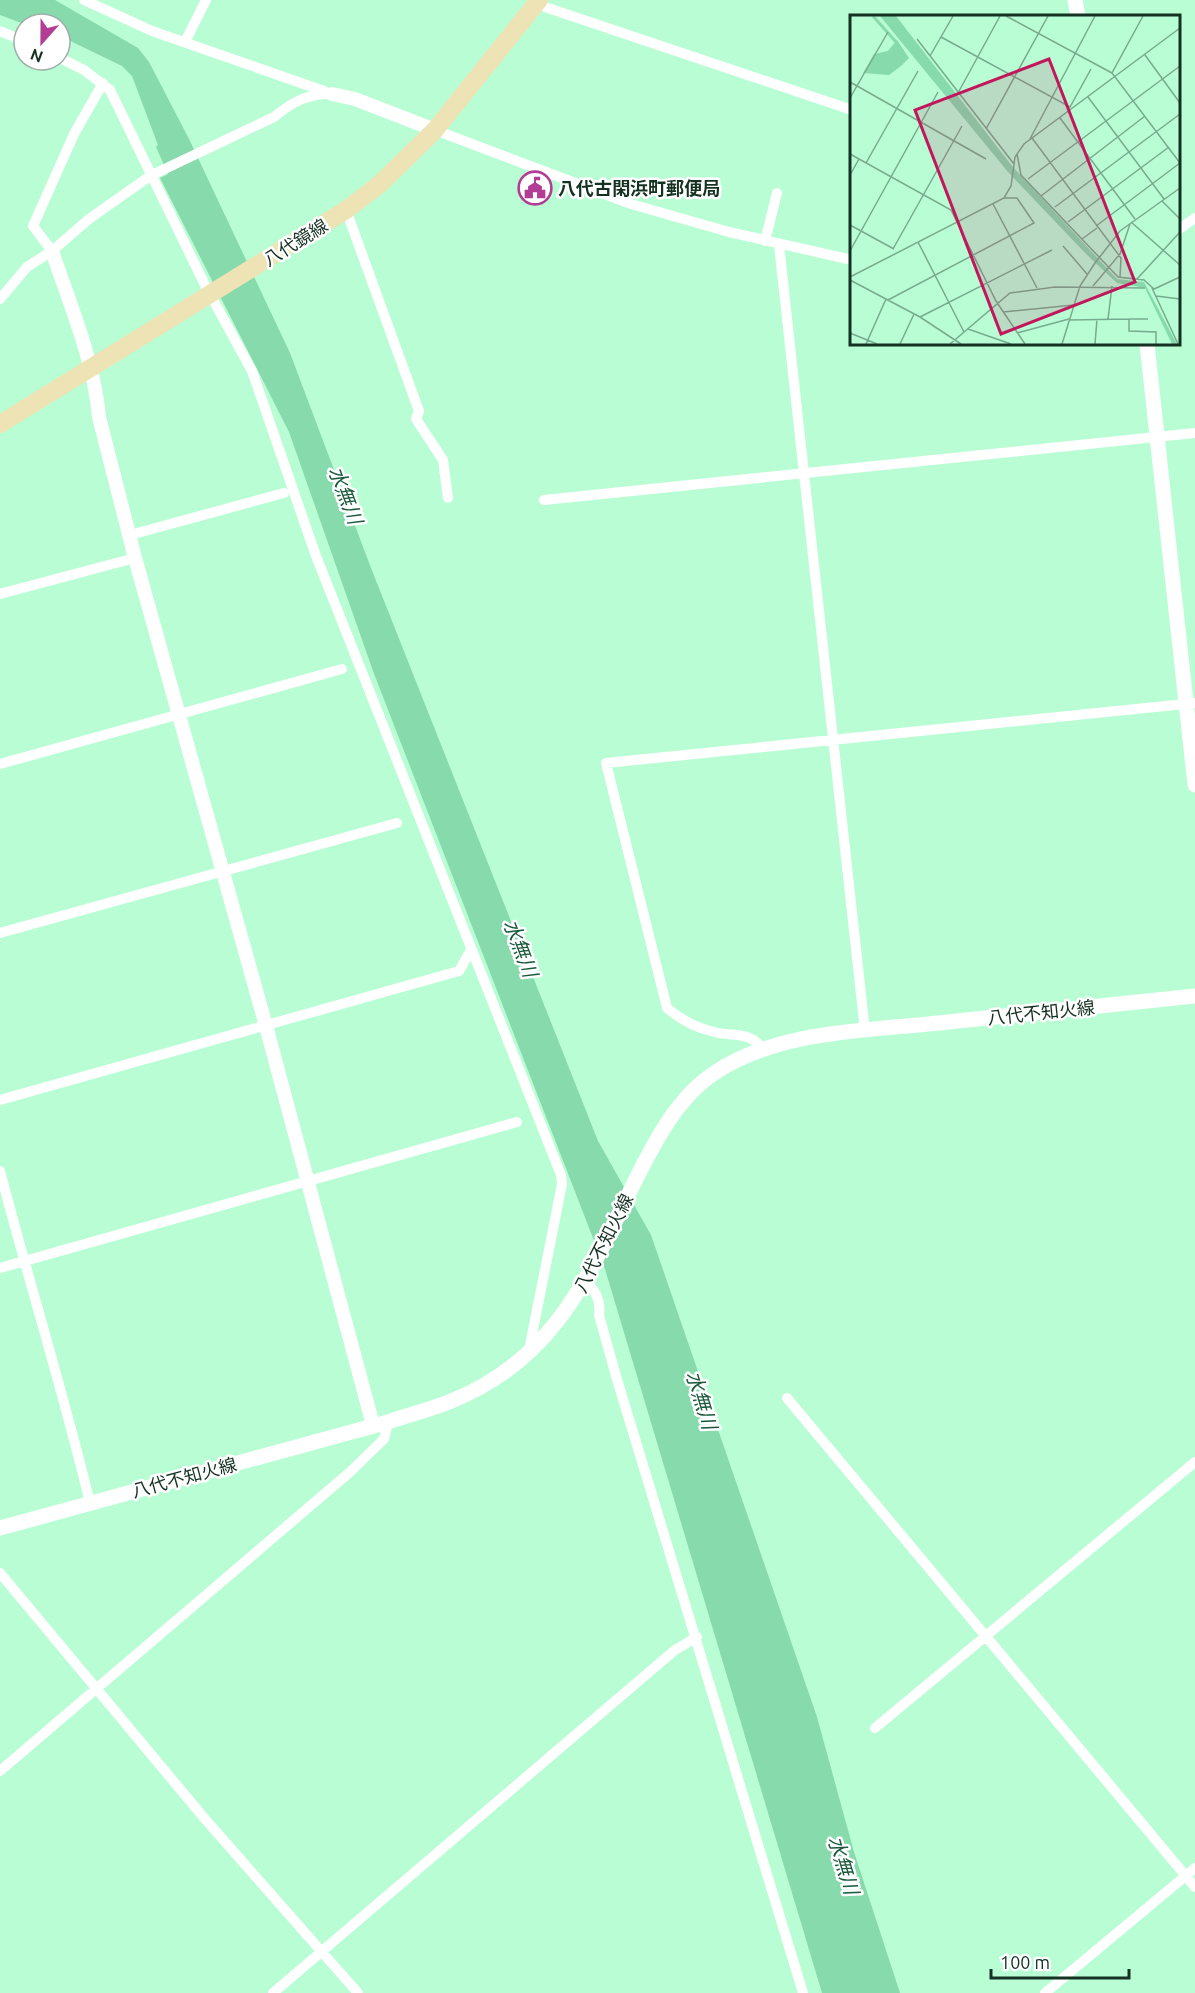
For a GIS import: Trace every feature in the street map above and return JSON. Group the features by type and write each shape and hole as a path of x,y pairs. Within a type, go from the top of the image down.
{"main road":[{"path":"1074,0 1078,15"},
{"name":"八代鏡線","path":"0,424 346,210 380,184 435,130 538,2"},
{"path":"1147,345 1190,703 1195,785"},
{"name":"八代不知火線","path":"0,1528 388,1422 465,1395 534,1350 567,1311 669,1119 711,1075 762,1048 786,1042 865,1031 1195,996"}],"street":[{"path":"84,0 152,31 332,94 355,99 631,204 780,245 850,260"},
{"path":"185,42 206,0"},
{"path":"538,2 850,109"},
{"path":"72,65 102,82 111,90 150,176 252,371 316,556 561,1175 562,1184 530,1345 534,1350"},
{"path":"102,82 74,134 33,226 52,251 90,369 97,395 99,417 135,558 266,1026 373,1425"},
{"path":"0,299 27,267 52,251 89,219 150,176 274,117 288,106 314,93 332,94"},
{"path":"765,241 777,193"},
{"path":"346,210 419,411 416,420 443,460 448,498"},
{"path":"1180,229 1195,219"},
{"path":"780,245 865,1031"},
{"path":"544,500 1195,433"},
{"path":"130,535 284,493"},
{"path":"0,594 135,558"},
{"path":"0,764 342,669"},
{"path":"762,1048 756,1040 747,1035 715,1033 693,1025 667,1008 606,763 1190,703"},
{"path":"0,933 397,824"},
{"path":"0,1100 459,972 471,950"},
{"path":"0,1268 517,1122"},
{"path":"0,1171 23,1262 57,1372 90,1503"},
{"path":"587,1277 597,1294 600,1305 599,1315 616,1376 803,1993"},
{"path":"787,1398 1195,1887"},
{"path":"0,1771 350,1472 384,1439 388,1422"},
{"path":"875,1728 1195,1462"},
{"path":"0,1573 205,1819 358,1993"},
{"path":"273,1993 675,1650 696,1637"},
{"path":"1045,1993 1195,1868"}],"water":[{"name":"水無川","path":"0,0 55,0 138,48 149,62 189,139 290,353 371,568 598,1141 651,1235 817,1717 854,1852 900,1993 822,1993 605,1269 373,671 289,432 160,178 168,174 156,147 158,145 132,76 122,66 72,42 72,12 12,12 12,20 0,15"}],"place":[{"name":"八代古閑浜町郵便局","path":"535,188"}]}
